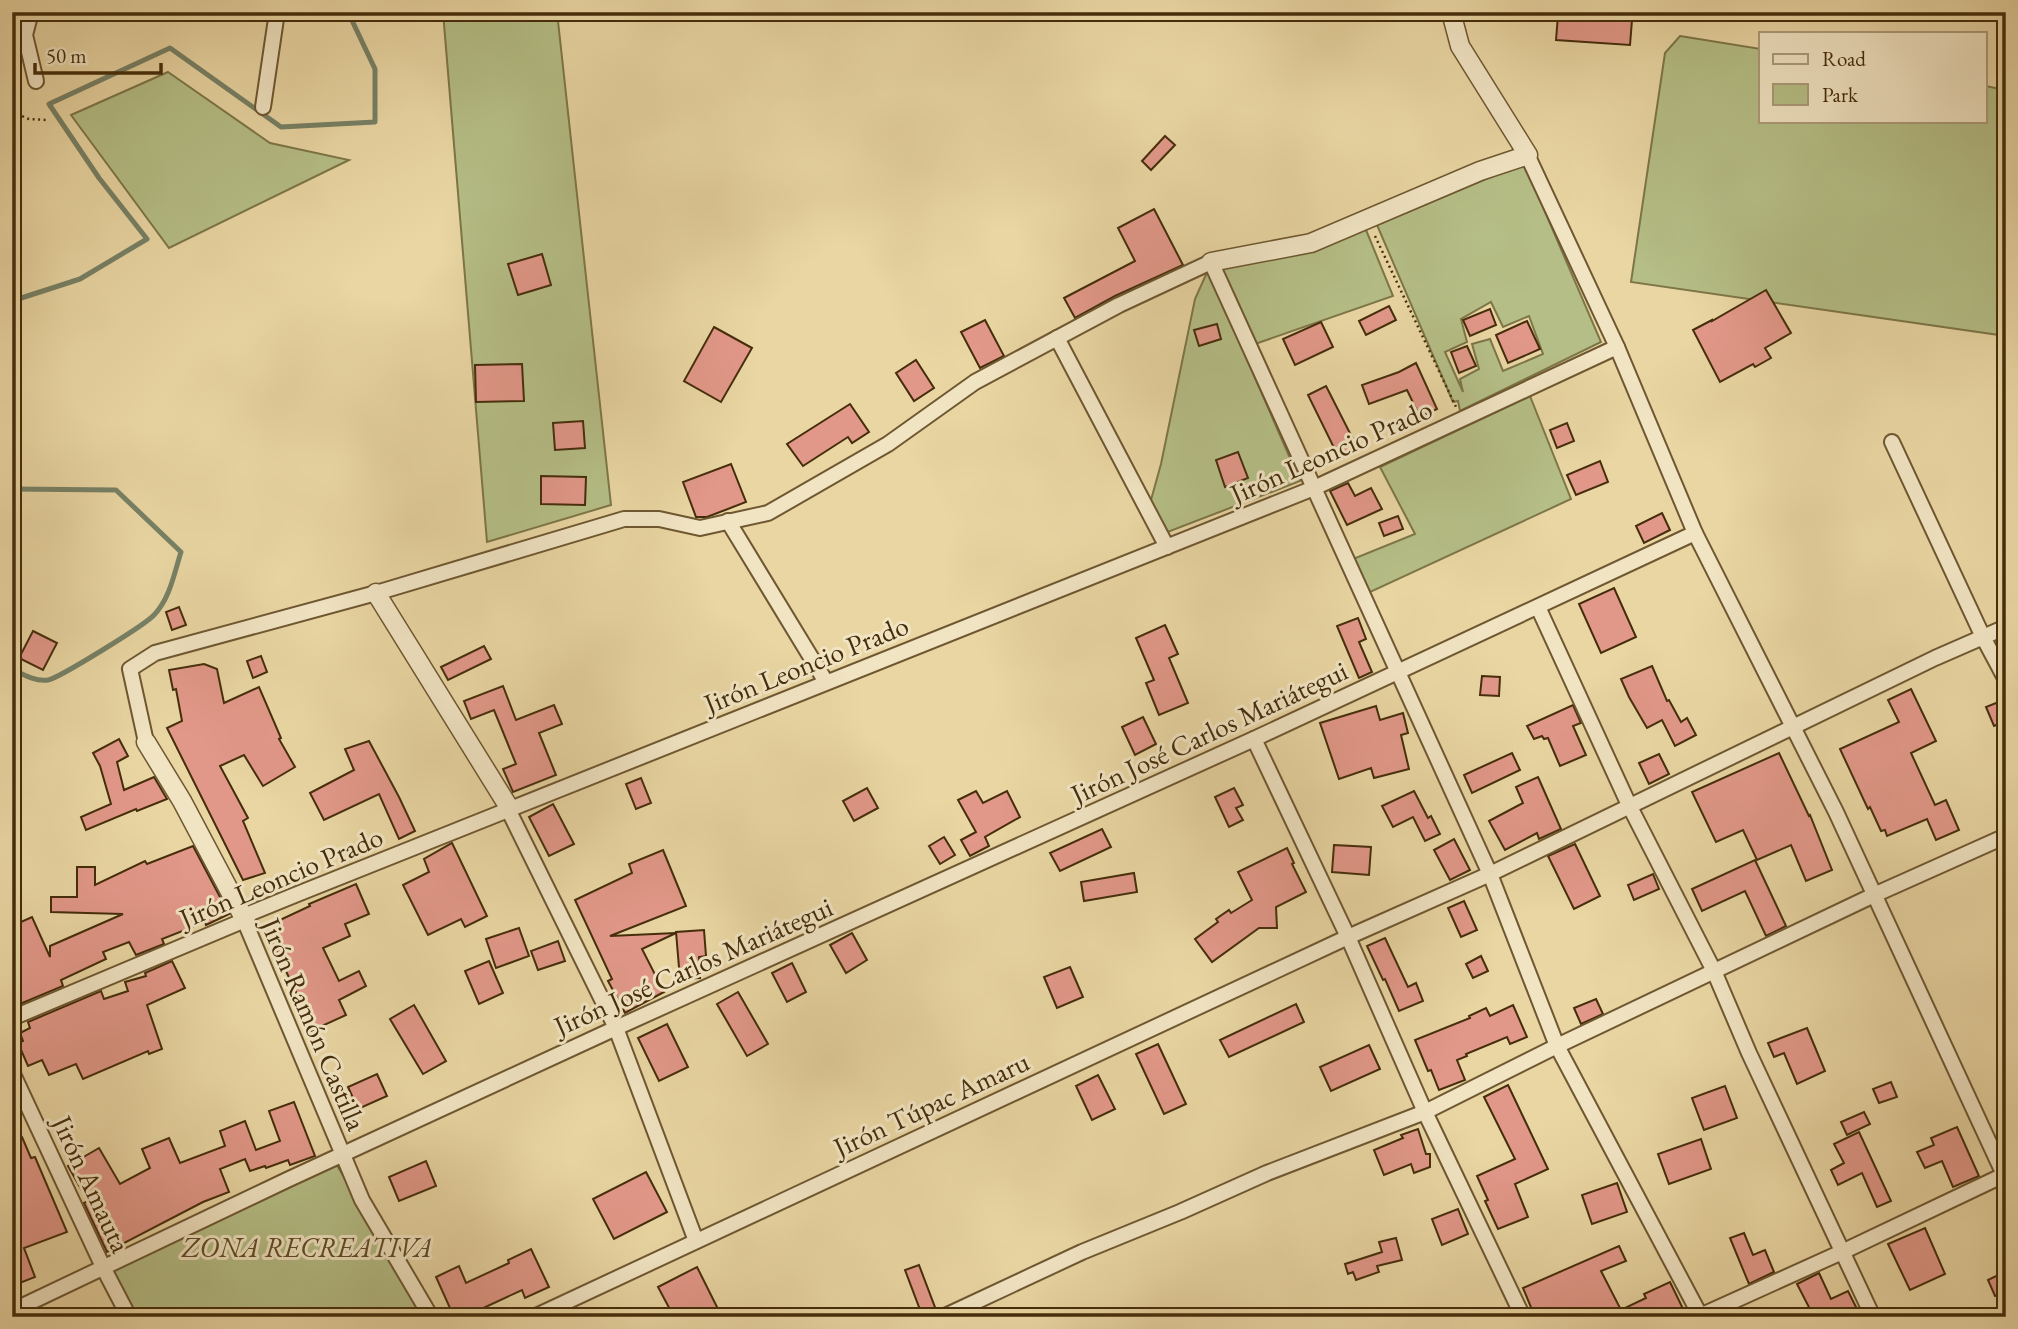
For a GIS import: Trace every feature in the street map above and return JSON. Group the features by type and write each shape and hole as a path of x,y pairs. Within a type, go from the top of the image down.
{"street":[{"path":"31,12 24,35 36,81"},
{"path":"263,107 277,12"},
{"path":"1211,262 1490,874 1557,1046 1700,1316 2005,1176 1836,812 1695,533 1617,347 1528,155 1460,46 1451,12"},
{"path":"696,1241 615,1028 510,809 376,593 624,519 659,519 701,528 768,513 888,443 975,382 1119,305 1211,262 1311,243 1480,171 1528,155"},
{"path":"1057,338 1167,547"},
{"name":"Jirón Leoncio Prado","path":"12,1018 245,920 251,913 1314,488 1617,347"},
{"path":"1892,442 1983,637 2006,680"},
{"path":"728,521 826,682"},
{"name":"Jirón José Carlos Mariátegui","path":"12,1311 615,1028 1254,739 1695,533"},
{"name":"Jirón Ramón Castilla","path":"376,593 155,653 130,669 146,742 182,801 245,920 362,1200 431,1317"},
{"path":"1538,607 1629,805 1714,971 1749,1053 1873,1317"},
{"name":"Jirón Túpac Amaru","path":"534,1317 1348,937 1490,874 1935,658 2006,627"},
{"path":"1254,739 1348,937 1425,1112 1523,1317"},
{"path":"943,1317 1082,1252 1267,1173 1425,1112 1714,971 2006,836"},
{"name":"Jirón Amauta","path":"12,1072 129,1317"}],"path":[{"path":"12,112 29,119 47,120"},
{"path":"1367,219 1453,402 1464,418"}],"green space":[{"path":"443,12 557,12 611,505 487,542"},
{"path":"1680,36 1759,49 1759,122 1986,122 1986,86 2006,90 2006,336 1631,282 1665,53"},
{"path":"168,72 270,143 349,160 169,248 71,115"},
{"path":"1524,163 1601,342 1460,411 1458,401 1453,402 1377,225","holes":["1491,302 1503,327 1529,316 1543,354 1503,371 1490,339 1472,344 1479,369 1460,379 1463,392 1445,352 1467,342 1461,319"]},
{"path":"1364,225 1393,296 1255,344 1219,266"},
{"path":"1208,270 1300,481 1165,533 1151,500 1195,299"},
{"path":"1530,396 1571,499 1368,593 1353,559 1415,534 1380,467"},
{"name":"ZONA RECREATIVA","path":"333,1159 430,1317 129,1317 104,1269"}],"building":[{"path":"1558,15 1632,20 1630,45 1556,40"},
{"path":"1165,136 1175,145 1151,170 1142,161"},
{"path":"1154,209 1183,265 1115,296 1075,318 1064,298 1135,261 1118,228"},
{"path":"542,254 551,285 518,295 508,264"},
{"path":"1766,290 1791,333 1765,348 1771,358 1755,367 1753,364 1720,382 1693,330"},
{"path":"1389,306 1396,320 1366,335 1359,321"},
{"path":"1490,309 1496,325 1470,336 1463,320"},
{"path":"985,320 1004,356 980,368 961,332"},
{"path":"1527,321 1540,349 1508,363 1496,335"},
{"path":"1321,322 1333,347 1295,365 1283,339"},
{"path":"1217,324 1221,339 1199,346 1194,330"},
{"path":"714,327 752,348 721,402 684,381"},
{"path":"1467,346 1476,366 1459,373 1451,352"},
{"path":"916,360 934,388 914,401 896,373"},
{"path":"1416,363 1437,409 1420,417 1407,390 1369,404 1362,385"},
{"path":"522,364 524,401 476,402 475,365"},
{"path":"1326,386 1358,449 1339,458 1308,395"},
{"path":"850,404 869,432 852,443 848,437 803,466 787,444"},
{"path":"583,421 585,448 555,450 553,423"},
{"path":"1567,423 1574,441 1557,448 1550,430"},
{"path":"1238,452 1248,478 1225,487 1216,460"},
{"path":"1600,461 1608,482 1576,495 1567,475"},
{"path":"731,464 746,502 707,517 696,517 683,482"},
{"path":"541,476 586,477 585,505 541,504"},
{"path":"1348,483 1355,496 1371,488 1382,509 1347,525 1330,491"},
{"path":"1662,513 1670,530 1644,543 1636,526"},
{"path":"1398,516 1403,529 1384,536 1379,523"},
{"path":"1614,588 1636,637 1601,653 1579,604"},
{"path":"179,607 186,625 172,630 166,612"},
{"path":"1358,618 1366,639 1359,642 1372,672 1359,678 1337,626"},
{"path":"1165,625 1178,654 1169,658 1188,703 1159,715 1146,683 1154,680 1136,638"},
{"path":"33,631 57,643 43,670 19,658"},
{"path":"484,646 491,659 448,680 441,667"},
{"path":"261,656 267,672 253,678 247,661"},
{"path":"204,664 217,669 224,703 259,687 281,738 279,739 295,767 263,786 244,755 220,766 248,818 243,821 265,873 243,880 167,728 182,721 169,670"},
{"path":"1652,666 1667,701 1669,700 1681,722 1687,718 1696,735 1675,746 1662,720 1647,728 1621,679"},
{"path":"1482,676 1500,677 1499,696 1480,695"},
{"path":"503,686 516,720 554,705 562,724 539,733 556,775 513,792 503,769 516,764 494,710 471,719 464,701"},
{"path":"1911,689 1936,741 1911,753 1935,805 1946,800 1959,830 1936,840 1927,819 1887,836 1885,830 1881,831 1840,749 1899,722 1888,700"},
{"path":"2006,699 2006,721 1994,726 1986,707"},
{"path":"1573,705 1581,723 1573,726 1586,755 1560,766 1548,738 1544,739 1542,736 1534,739 1527,726"},
{"path":"1376,706 1380,720 1403,713 1408,733 1401,735 1409,769 1374,778 1371,768 1339,779 1320,723"},
{"path":"1143,717 1156,744 1135,755 1122,727"},
{"path":"119,739 128,756 117,762 124,790 154,777 167,799 86,830 81,817 111,804 100,766 93,753"},
{"path":"369,741 415,831 399,839 379,794 324,820 310,793 354,770 345,749"},
{"path":"1512,753 1520,770 1472,793 1464,775"},
{"path":"1779,753 1810,815 1832,870 1806,881 1791,845 1757,860 1743,830 1716,842 1692,792"},
{"path":"1659,754 1669,774 1649,784 1639,763"},
{"path":"1538,777 1561,829 1539,839 1537,833 1505,850 1489,821 1523,803 1516,787"},
{"path":"641,778 651,803 636,809 626,784"},
{"path":"867,788 878,808 854,821 843,801"},
{"path":"1234,788 1243,805 1236,808 1243,820 1229,827 1215,797"},
{"path":"976,791 983,803 1007,791 1020,817 985,837 989,846 970,856 961,840 976,832 958,800"},
{"path":"1414,791 1440,834 1425,841 1413,817 1393,827 1382,806"},
{"path":"553,804 574,844 549,856 529,817"},
{"path":"1102,829 1111,847 1060,871 1050,853"},
{"path":"944,837 955,855 940,864 929,846"},
{"path":"1454,839 1470,870 1450,880 1434,850"},
{"path":"452,843 487,916 465,927 461,919 428,935 403,885 429,872 424,859"},
{"path":"1575,844 1600,896 1574,909 1548,856"},
{"path":"1334,845 1371,847 1369,875 1332,872"},
{"path":"193,846 229,914 206,925 205,922 162,939 164,944 136,955 129,942 103,952 106,959 61,980 63,986 12,1005 12,926 32,917 50,957 50,946 123,914 51,912 51,897 77,897 77,867 95,867 95,885 145,861 147,864"},
{"path":"1287,848 1306,892 1276,907 1277,928 1259,928 1212,962 1195,939 1229,910 1231,913 1252,900 1238,872"},
{"path":"663,850 686,906 610,936 676,933 642,949 664,992 625,1013 608,981 612,979 575,900 632,873 629,864"},
{"path":"1755,860 1786,926 1766,936 1745,891 1702,911 1692,889"},
{"path":"1134,873 1137,892 1084,901 1081,882"},
{"path":"1653,874 1659,889 1634,900 1628,885"},
{"path":"356,884 369,914 345,924 350,936 323,948 339,981 359,971 366,986 339,1000 346,1015 311,1031 302,1010 304,1009 265,927"},
{"path":"1464,901 1477,930 1461,937 1448,908"},
{"path":"519,928 529,956 496,968 486,939"},
{"path":"704,930 706,956 699,957 700,978 680,979 676,932"},
{"path":"852,933 867,960 846,973 830,945"},
{"path":"1385,938 1408,987 1416,983 1423,1001 1399,1011 1367,946"},
{"path":"558,941 565,961 538,970 531,951"},
{"path":"1481,956 1488,971 1473,978 1466,964"},
{"path":"172,961 185,988 147,1005 162,1049 149,1054 148,1051 83,1079 76,1064 49,1075 42,1060 28,1066 18,1043 23,1041 20,1033 30,1028 28,1022 101,991 104,999 128,991 125,982 146,976 145,973"},
{"path":"489,961 503,993 479,1004 465,971"},
{"path":"792,963 806,992 787,1002 772,973"},
{"path":"1070,967 1083,997 1057,1008 1044,977"},
{"path":"738,992 768,1044 747,1056 717,1004"},
{"path":"1596,999 1603,1014 1581,1024 1574,1008"},
{"path":"1296,1004 1304,1022 1229,1057 1220,1040"},
{"path":"414,1005 446,1061 423,1074 390,1019"},
{"path":"1513,1005 1527,1037 1510,1044 1507,1037 1466,1054 1467,1056 1457,1060 1465,1080 1439,1090 1415,1040 1470,1018 1469,1016 1486,1008 1490,1016"},
{"path":"667,1024 688,1067 659,1081 638,1038"},
{"path":"1807,1028 1825,1071 1797,1084 1784,1053 1774,1057 1768,1043"},
{"path":"1158,1044 1186,1104 1164,1114 1136,1054"},
{"path":"1369,1045 1380,1069 1331,1091 1320,1067"},
{"path":"377,1074 387,1096 358,1109 348,1087"},
{"path":"1098,1075 1115,1109 1092,1120 1076,1086"},
{"path":"1891,1082 1897,1097 1879,1103 1873,1089"},
{"path":"1508,1085 1548,1169 1515,1184 1528,1217 1498,1229 1477,1176 1515,1159 1484,1097"},
{"path":"1725,1086 1737,1118 1704,1130 1692,1098"},
{"path":"294,1102 315,1156 290,1165 288,1160 250,1171 245,1159 220,1169 229,1192 203,1202 107,1252 84,1203 88,1201 68,1166 99,1148 120,1184 150,1168 142,1149 169,1138 180,1163 225,1146 220,1131 245,1121 256,1150 280,1141 269,1111"},
{"path":"1864,1112 1870,1124 1847,1135 1841,1122"},
{"path":"1957,1127 1979,1176 1953,1187 1942,1161 1925,1168 1917,1152 1934,1145 1931,1138"},
{"path":"1418,1129 1426,1154 1430,1154 1430,1167 1414,1173 1411,1164 1384,1175 1374,1150"},
{"path":"1859,1132 1891,1201 1877,1207 1862,1173 1838,1185 1831,1170 1844,1163 1834,1144"},
{"path":"22,1137 31,1158 35,1157 67,1232 24,1248 35,1277 12,1286 12,1141"},
{"path":"1701,1139 1711,1169 1669,1184 1658,1154"},
{"path":"426,1161 436,1186 399,1201 389,1177"},
{"path":"646,1172 667,1212 614,1239 593,1199"},
{"path":"1617,1183 1627,1212 1592,1224 1582,1195"},
{"path":"1458,1209 1468,1234 1442,1245 1432,1219"},
{"path":"1925,1228 1945,1274 1910,1290 1888,1244"},
{"path":"1744,1233 1753,1255 1765,1250 1774,1272 1749,1284 1730,1238"},
{"path":"1396,1238 1402,1260 1377,1266 1379,1272 1356,1280 1353,1272 1348,1274 1345,1264 1382,1252 1379,1242"},
{"path":"1619,1246 1626,1261 1601,1271 1621,1310 1646,1298 1644,1294 1670,1282 1687,1317 1535,1317 1523,1288"},
{"path":"531,1249 549,1287 525,1298 522,1290 464,1317 454,1317 436,1277 459,1266 466,1283 509,1263 508,1260"},
{"path":"919,1265 936,1310 922,1315 905,1270"},
{"path":"697,1267 722,1317 674,1317 658,1287"},
{"path":"1819,1273 1831,1299 1848,1291 1861,1317 1814,1317 1797,1284"},
{"path":"2002,1273 2006,1291 1995,1296 1988,1280"}],"waterway":[{"path":"12,301 80,279 147,239 99,178 49,104 170,48 281,127 375,122 375,69 348,12"},
{"path":"12,489 116,490 181,552 164,601 154,615 135,629 48,680 34,679 12,669"}]}
